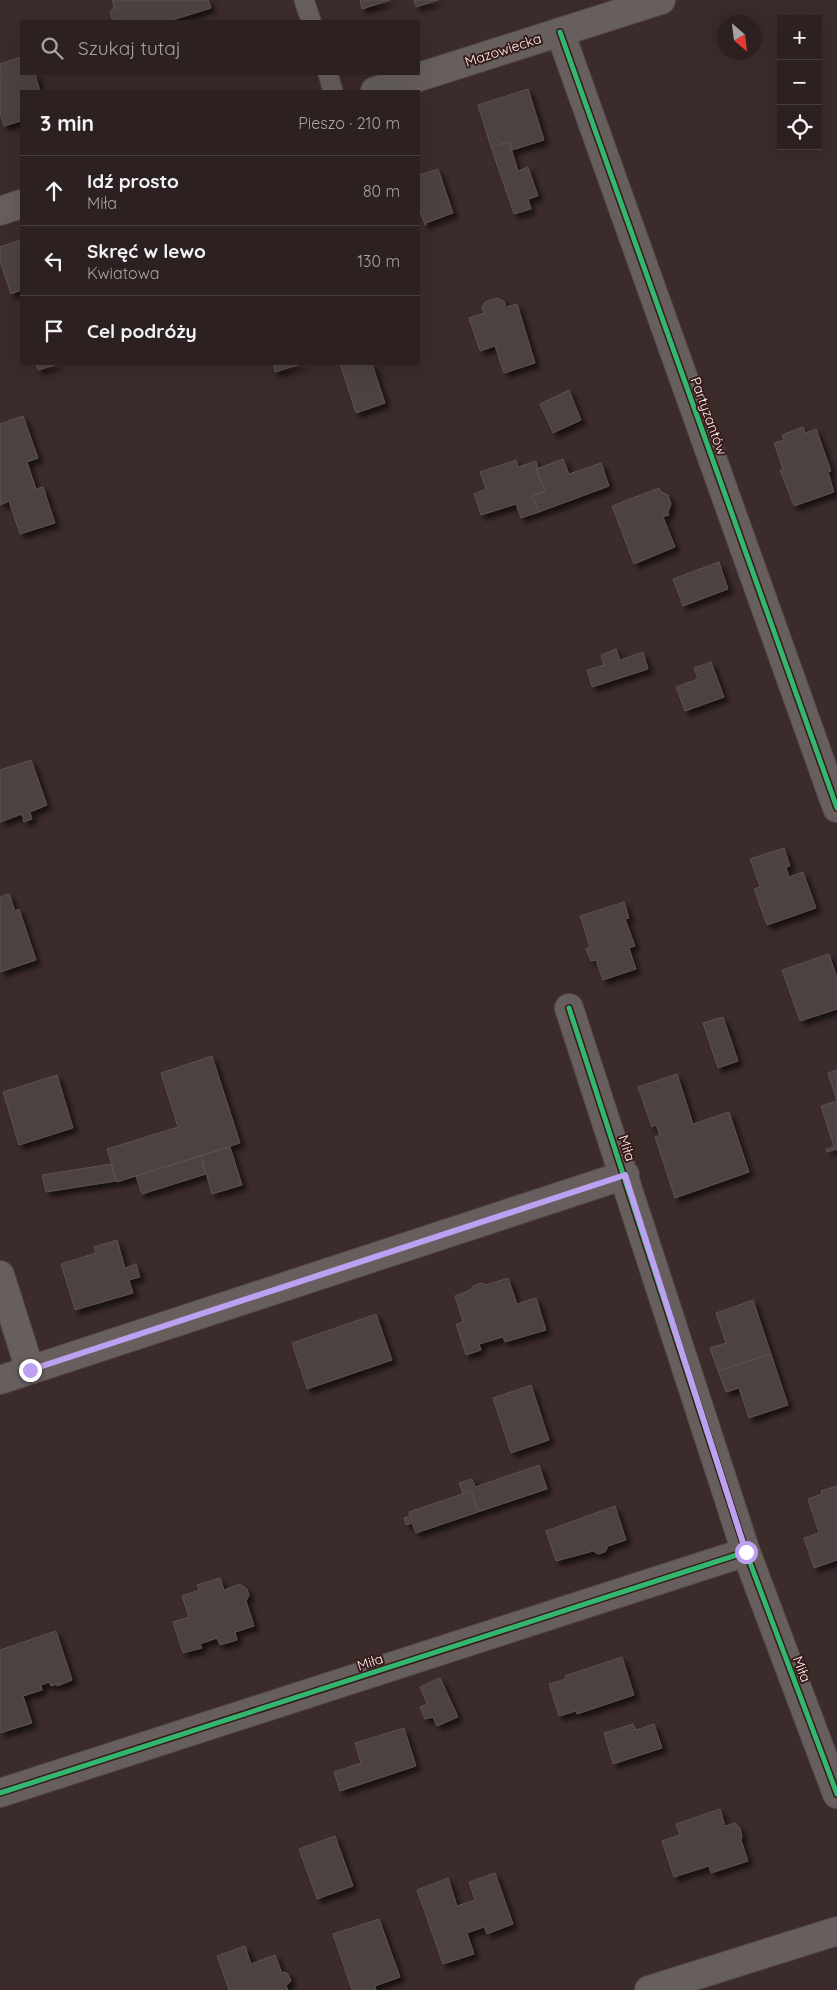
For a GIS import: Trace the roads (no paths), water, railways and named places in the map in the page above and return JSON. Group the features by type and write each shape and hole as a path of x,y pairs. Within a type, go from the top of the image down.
{"street":[{"name":"Mazowiecka","path":"378,90 661,0"},
{"name":"Partyzantów","path":"560,32 837,808"},
{"path":"0,211 20,204"},
{"name":"Miła","path":"569,1008 625,1175 746,1552 837,1794"},
{"path":"0,1380 625,1175"},
{"path":"0,1275 30,1370"},
{"name":"Miła","path":"0,1793 746,1552"},
{"path":"649,1990 837,1931"}],"lane":[{"path":"304,0 311,20"},
{"path":"328,75 333,90"}]}
